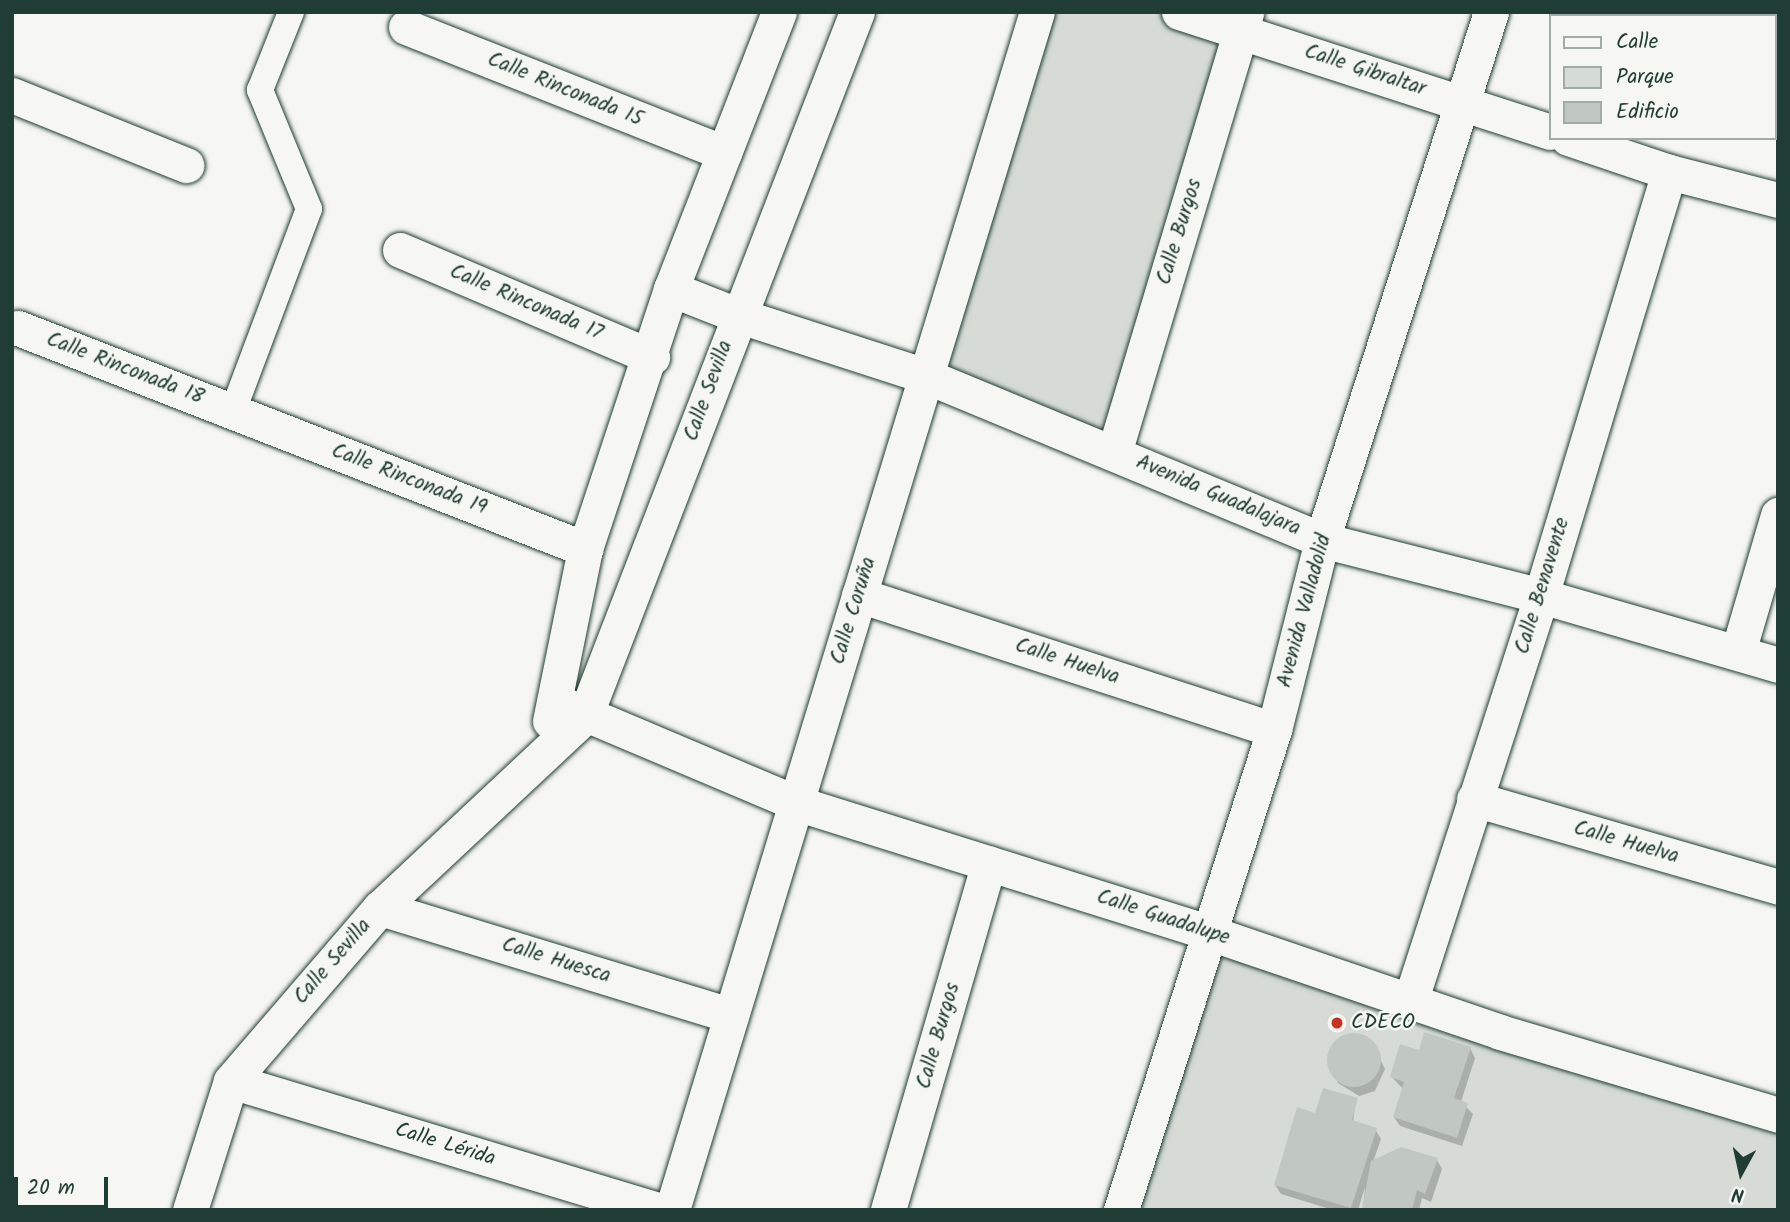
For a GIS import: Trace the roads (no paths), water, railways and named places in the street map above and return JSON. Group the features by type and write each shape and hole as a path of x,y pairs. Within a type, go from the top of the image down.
{"street":[{"path":"233,411 309,209 260,90 291,12"},
{"path":"570,708 585,549 652,357 671,289 779,12"},
{"name":"Calle Sevilla","path":"190,1210 231,1081 380,908 540,755 570,708 737,315 857,12"},
{"name":"Calle Coruña","path":"672,1210 1037,12"},
{"name":"Calle Gibraltar","path":"1179,12 1243,21 1464,104 1548,131"},
{"name":"Avenida Valladolid","path":"1121,1210 1274,730 1322,540 1464,104 1491,12"},
{"name":"Calle Burgos","path":"1114,453 1243,21"},
{"name":"Calle Rinconada 15","path":"407,27 724,153"},
{"path":"12,95 186,165"},
{"path":"1574,140 1670,172 1778,200"},
{"name":"Calle Benavente","path":"1411,999 1541,596 1670,172"},
{"name":"Calle Rinconada 17","path":"400,250 652,357"},
{"name":"Avenida Guadalajara","path":"671,289 737,315 926,376 1322,540 1541,596 1778,665"},
{"name":"Calle Rinconada 18","path":"18,328 233,411"},
{"name":"Calle Rinconada 19","path":"233,411 585,549"},
{"path":"1738,652 1778,515"},
{"name":"Calle Huelva","path":"859,595 1274,730"},
{"name":"Calle Guadalupe","path":"570,708 796,803 1210,933 1411,999 1500,1032 1778,1115"},
{"name":"Calle Huelva","path":"1474,799 1778,887"},
{"name":"Calle Burgos","path":"888,1210 989,863"},
{"name":"Calle Huesca","path":"380,908 731,1015"},
{"name":"Calle Lérida","path":"231,1081 659,1210"}],"place":[{"name":"CDECO","path":"1337,1023"}]}
